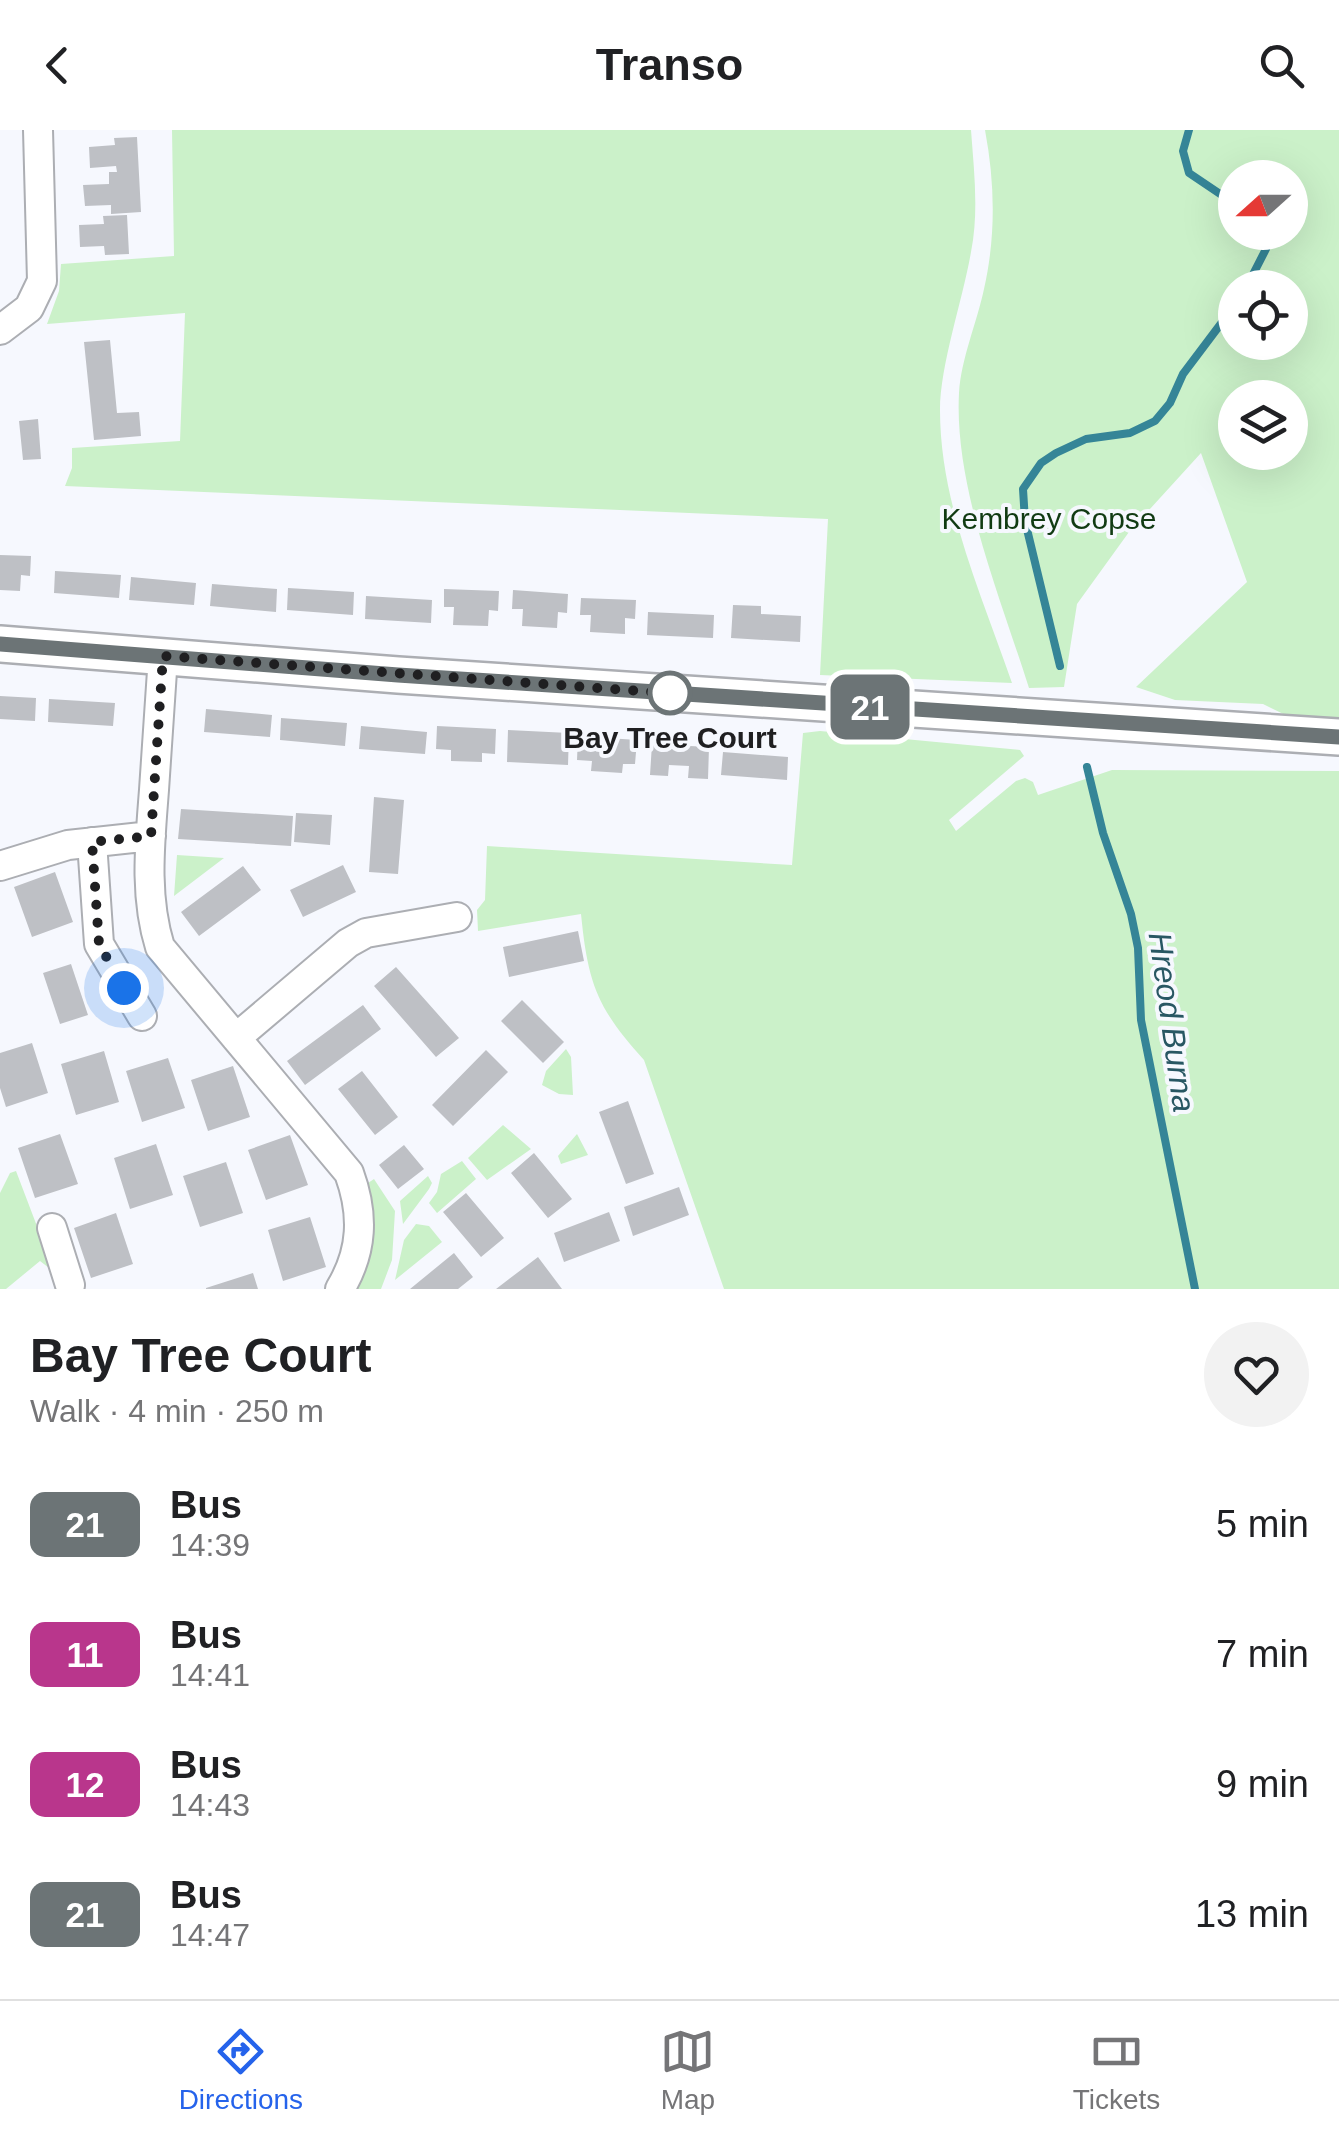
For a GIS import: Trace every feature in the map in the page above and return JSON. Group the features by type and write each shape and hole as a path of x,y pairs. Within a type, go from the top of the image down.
{"street":[{"path":"0,330 29,308 42,281 38,130"},
{"path":"0,644 797,703 1339,737"},
{"path":"163,656 150,907 160,947 348,1172 358,1200 360,1234 340,1289"},
{"path":"0,866 68,846 151,836"},
{"path":"92,842 99,944 142,1016"},
{"path":"236,1038 348,942 366,933 457,917"},
{"path":"52,1228 69,1288"}],"green space":[{"path":"172,130 971,130 975,222 941,392 942,445 965,549 1012,683 820,675 828,519 65,486 72,468 72,448 180,441 185,313 47,324 59,291 61,264 174,256"},
{"name":"Kembrey Copse","path":"985,130 1339,130 1339,725 1306,725 1263,704 1175,700 1136,687 1247,582 1201,453 1129,532 1077,604 1064,687 1029,688 982,542 959,429 960,380 991,249 992,190"},
{"path":"820,731 1020,750 1024,756 949,820 956,831 1016,781 1025,778 1033,782 1038,795 1112,770 1339,771 1339,1289 724,1289 644,1060 615,1025 598,994 587,959 581,914 478,931 477,910 485,900 487,846 792,865 803,733"},
{"path":"177,855 224,858 174,896"},
{"path":"566,1049 571,1057 573,1095 559,1094 542,1085 546,1071"},
{"path":"503,1125 531,1149 487,1180 468,1158"},
{"path":"577,1134 588,1155 561,1164 558,1156"},
{"path":"462,1161 476,1179 437,1213 429,1203 437,1192 441,1174"},
{"path":"16,1171 51,1263 49,1268 40,1261 6,1289 0,1289 0,1193 10,1173"},
{"path":"428,1176 432,1183 429,1189 403,1224 400,1201"},
{"path":"374,1179 395,1211 392,1260 381,1289 355,1289 370,1251 372,1225 365,1185"},
{"path":"416,1224 429,1226 442,1242 395,1280 404,1240"}],"building":[{"path":"137,137 141,212 111,214 111,205 85,206 83,185 109,184 109,172 117,172 116,166 90,168 89,147 115,145 114,138"},
{"path":"127,215 129,254 105,255 104,246 80,247 79,225 104,224 103,216"},
{"path":"110,340 117,413 139,412 141,436 94,440 84,342"},
{"path":"38,419 41,459 23,460 19,421"},
{"path":"0,555 31,556 30,576 21,575 20,591 0,590"},
{"path":"55,571 121,575 119,598 54,593"},
{"path":"131,577 196,583 194,605 129,600"},
{"path":"212,584 277,589 276,612 210,606"},
{"path":"288,588 354,592 353,615 287,610"},
{"path":"444,589 499,591 498,611 489,610 488,626 453,625 454,607 444,607"},
{"path":"513,590 568,594 567,613 558,612 557,628 522,626 523,609 512,609"},
{"path":"366,596 432,600 431,623 365,619"},
{"path":"581,598 636,600 635,619 625,618 625,634 590,632 591,615 580,615"},
{"path":"733,605 761,606 761,614 801,616 800,642 731,638"},
{"path":"648,612 714,615 713,638 647,635"},
{"path":"0,696 36,698 35,721 0,719"},
{"path":"49,699 115,703 113,726 48,722"},
{"path":"206,709 272,715 270,737 204,732"},
{"path":"281,718 347,723 345,746 280,740"},
{"path":"361,726 427,732 425,754 359,749"},
{"path":"437,726 496,729 495,754 482,753 482,762 451,761 451,750 436,749"},
{"path":"508,730 569,733 568,765 507,762"},
{"path":"578,736 637,740 635,764 623,764 622,773 591,771 592,761 577,760"},
{"path":"652,744 709,747 708,779 688,778 689,766 669,765 668,776 650,775"},
{"path":"723,752 788,757 787,780 721,775"},
{"path":"374,797 404,800 398,874 369,872"},
{"path":"181,809 293,816 291,846 178,839"},
{"path":"296,813 332,815 330,845 294,842"},
{"path":"343,865 356,892 303,917 290,890"},
{"path":"243,866 261,890 199,936 181,912"},
{"path":"55,872 73,922 32,937 14,887"},
{"path":"578,931 584,961 509,977 503,947"},
{"path":"71,964 88,1015 60,1024 43,973"},
{"path":"396,967 459,1038 436,1057 374,986"},
{"path":"522,1000 564,1042 543,1063 501,1021"},
{"path":"363,1005 381,1029 305,1085 287,1061"},
{"path":"32,1043 48,1093 6,1107 0,1088 0,1053"},
{"path":"486,1050 508,1072 453,1126 432,1105"},
{"path":"104,1051 119,1102 76,1115 61,1064"},
{"path":"168,1058 185,1108 142,1122 126,1071"},
{"path":"233,1066 250,1117 208,1131 191,1080"},
{"path":"362,1071 398,1117 375,1135 338,1089"},
{"path":"628,1101 654,1174 626,1184 599,1112"},
{"path":"60,1134 78,1184 35,1198 18,1148"},
{"path":"290,1135 308,1185 266,1200 248,1150"},
{"path":"156,1144 173,1195 130,1209 114,1158"},
{"path":"404,1145 424,1169 398,1189 379,1165"},
{"path":"534,1153 572,1199 548,1218 511,1173"},
{"path":"226,1162 243,1213 200,1227 183,1176"},
{"path":"679,1187 689,1215 633,1236 624,1207"},
{"path":"466,1193 504,1238 481,1257 443,1212"},
{"path":"609,1212 620,1241 564,1262 554,1233"},
{"path":"116,1213 133,1264 91,1278 74,1228"},
{"path":"310,1217 326,1267 283,1281 268,1230"},
{"path":"454,1253 473,1277 458,1289 410,1289"},
{"path":"538,1257 562,1289 496,1289"},
{"path":"253,1273 258,1289 206,1289 206,1288"}],"waterway":[{"name":"Hreod Burna","path":"1189,130 1183,151 1189,173 1218,193"},
{"name":"Hreod Burna","path":"1255,270 1265,250"},
{"name":"Hreod Burna","path":"1060,666 1025,521 1023,489 1041,463 1056,453 1086,439 1130,433 1155,421 1170,403 1183,374 1218,328"},
{"name":"Hreod Burna","path":"1087,767 1103,833 1131,914 1138,948 1141,1020 1195,1289"}],"bus line":[{"name":"21","path":"0,644 797,703 1339,737"}],"place":[{"name":"Bay Tree Court","path":"670,693"}],"route":[{"path":"124,988 99,944 92,842 151,836 163,656 680,694 670,693"}]}
